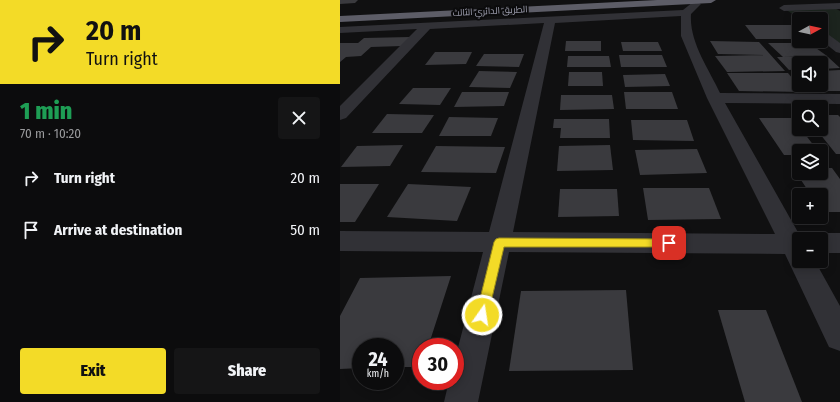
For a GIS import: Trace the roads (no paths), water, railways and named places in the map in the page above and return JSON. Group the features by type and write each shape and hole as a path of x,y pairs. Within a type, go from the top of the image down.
{"highway":[{"name":"الطريق الدائري الثالث","path":"340,13 596,2 671,2 705,0"},
{"name":"الطريق الدائري الثالث","path":"340,19 596,2"}],"street":[{"path":"340,30 686,13 705,0"},
{"path":"792,14 781,6 838,8"},
{"path":"686,13 685,23 687,36 715,98 792,240"},
{"path":"461,402 550,20"},
{"path":"340,115 427,26"},
{"path":"828,40 840,49"},
{"path":"715,98 840,99"},
{"path":"340,241 499,242 792,251"},
{"path":"828,243 840,243"},
{"path":"806,268 840,336"}]}
